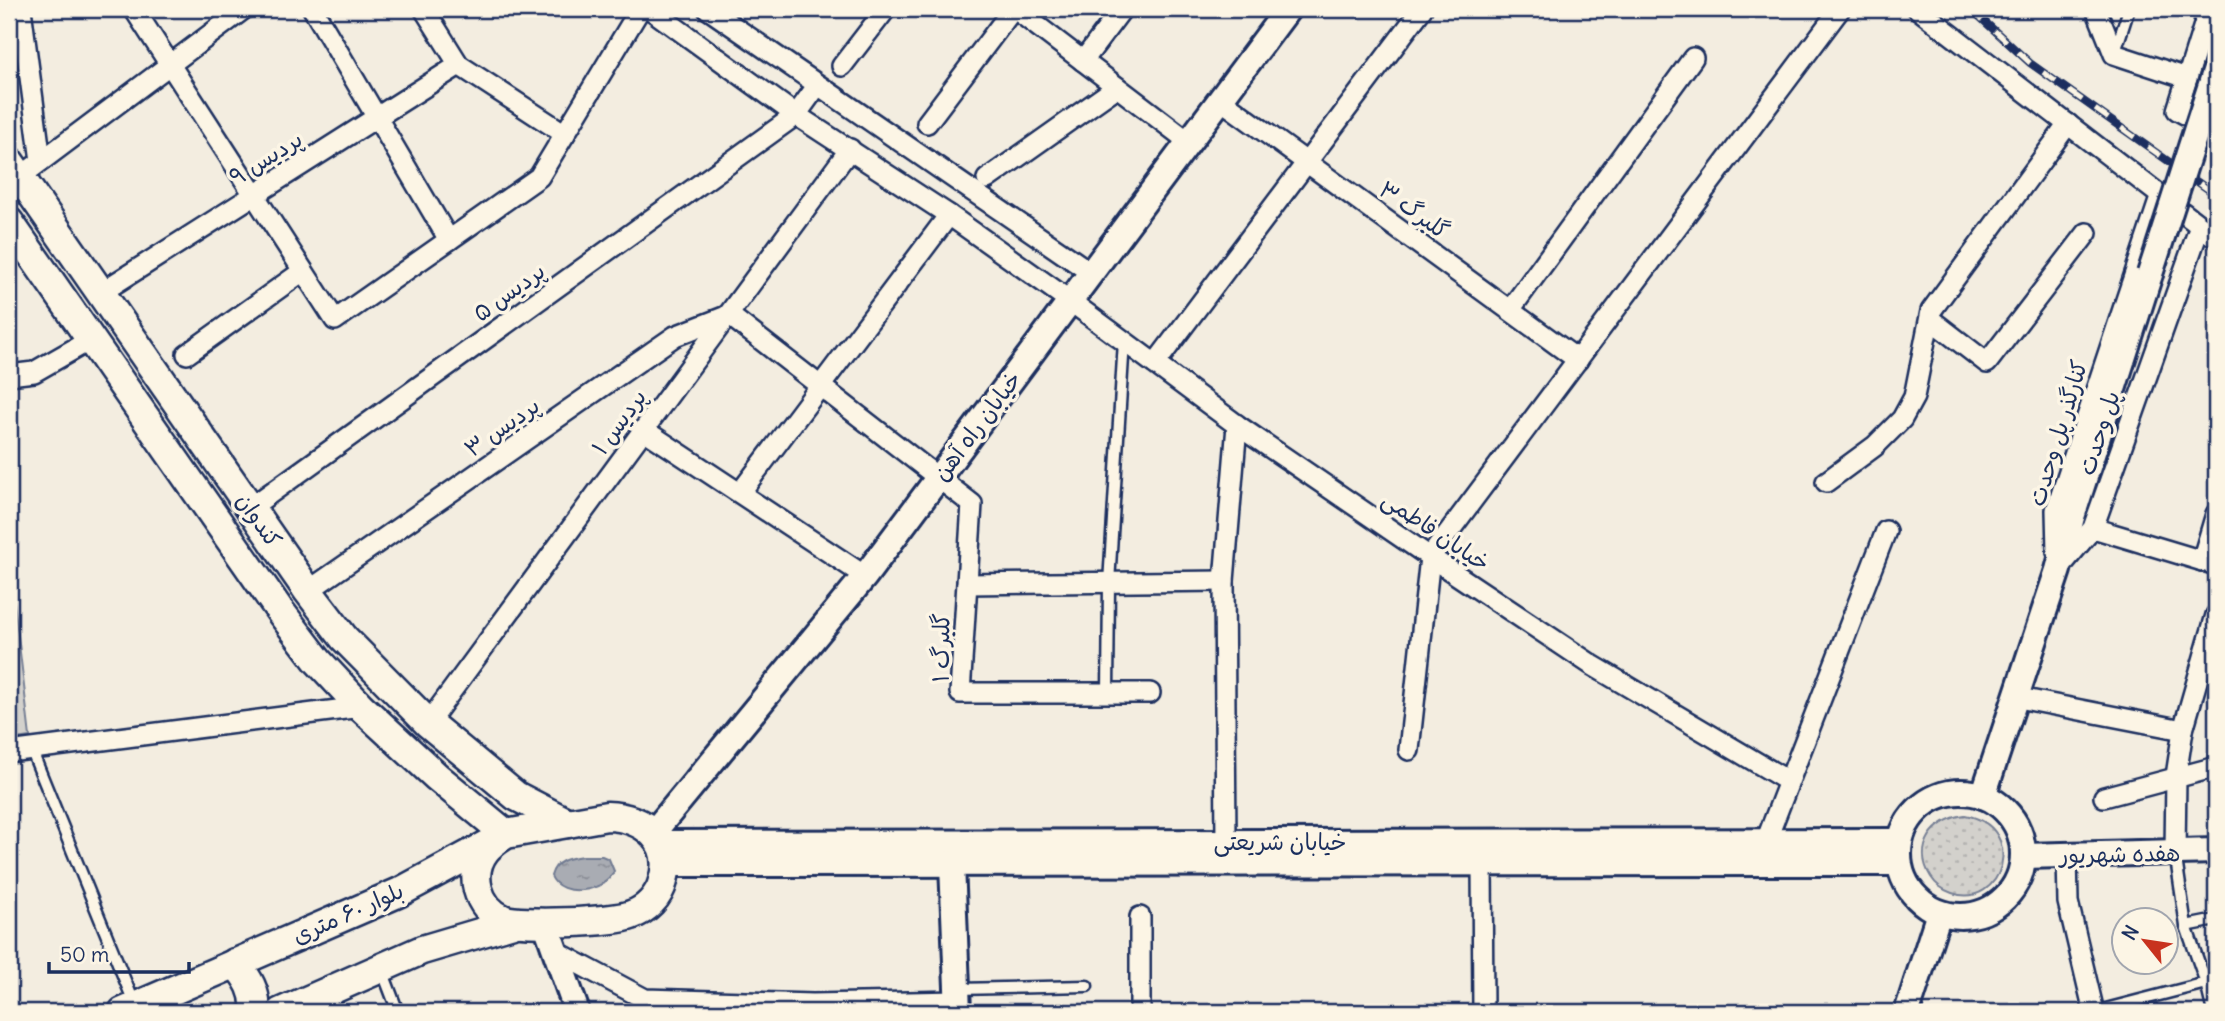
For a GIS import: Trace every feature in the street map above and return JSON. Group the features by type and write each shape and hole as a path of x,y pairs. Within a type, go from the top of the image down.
{"main road":[{"name":"کندوان","path":"23,166 100,293 308,591 344,638 428,723 516,796 568,823"},
{"name":"کندوان","path":"9,222 280,611 318,661 361,706 500,838"},
{"path":"72,313 100,293"},
{"name":"بلوار ۶۰ متری","path":"129,1009 400,892 500,838 607,816 624,816 640,822 660,847"},
{"path":"500,838 483,853 476,881 480,896 488,908 499,918 513,923"},
{"path":"281,1012 422,950 513,923 630,916 645,908 657,896 664,881 660,847"},
{"path":"235,963 255,994 255,1012"}],"street":[{"path":"21,9 23,166"},
{"path":"134,9 335,320 539,177 640,9"},
{"path":"23,166 244,9"},
{"path":"313,9 449,240"},
{"path":"424,9 459,65 565,134"},
{"name":"خیابان فاطمی","path":"650,9 796,115 949,215 1237,425 1430,557 1592,665 1788,781"},
{"path":"708,9 1090,272"},
{"path":"842,66 886,9"},
{"path":"927,123 1014,9 1188,141"},
{"path":"1083,61 1122,9"},
{"name":"خیابان راه آهن","path":"660,847 1288,9"},
{"path":"1156,364 1422,9"},
{"path":"1409,750 1430,557 1840,9"},
{"path":"1918,9 2216,238"},
{"path":"2096,9 2114,54 2187,78"},
{"path":"2210,9 2178,110 2216,131"},
{"path":"1510,310 1693,58"},
{"name":"پردیس ۹","path":"100,293 459,65"},
{"name":"پل وحدت","path":"1983,796 2058,570 2072,517 2216,69"},
{"name":"پردیس ۵","path":"250,508 796,115 817,86"},
{"path":"987,179 1117,87"},
{"name":"گلبرگ ۳","path":"1221,100 1578,360"},
{"path":"1826,482 1875,446 1902,419 1914,397 1931,311 2068,124"},
{"name":"پردیس ۱","path":"428,723 849,149"},
{"name":"کنارگذر پل وحدت","path":"2058,570 2056,510 2161,195"},
{"path":"740,493 949,215"},
{"path":"2058,570 2093,528 2200,226"},
{"path":"1930,319 1987,363 2087,233"},
{"path":"187,354 303,271"},
{"path":"729,315 937,478"},
{"name":"پردیس ۳","path":"308,591 675,336 729,315"},
{"path":"9,375 34,372 90,340"},
{"path":"1226,842 1224,581 1237,425"},
{"path":"644,429 864,576"},
{"name":"گلبرگ ۱","path":"937,478 972,504 960,692 1150,693"},
{"path":"2093,528 2209,563 2216,514"},
{"path":"1766,841 1886,531"},
{"path":"967,584 1224,581"},
{"path":"2175,852 2176,776 2183,730 2216,615"},
{"path":"2014,697 2183,730"},
{"path":"9,752 361,706"},
{"path":"2104,797 2216,767"},
{"path":"1962,792 1983,796 2000,806 2012,820 2020,837 2023,856 2019,875 2010,893 1996,906 1978,914 1958,917 1939,913 1912,894 1903,879 1899,852 1908,821 1922,805 1941,795 1962,792"},
{"name":"خیابان شریعتی","path":"660,847 1766,841 1899,852"},
{"name":"خیابان شریعتی","path":"660,847 952,864 1482,863 1899,852"},
{"name":"هفده شهریور","path":"2023,856 2216,851"},
{"path":"2067,855 2068,902 2094,1012"},
{"path":"1482,863 1483,1012"},
{"path":"555,951 652,1006 813,1008 958,1001 952,864"},
{"path":"1907,1012 1939,913"},
{"path":"1140,917 1140,1012"},
{"path":"545,922 577,1012"}],"lane":[{"path":"2114,54 2129,9"},
{"path":"1108,693 1109,583 1124,341"},
{"path":"31,749 129,1009"},
{"path":"2175,852 2186,926 2213,1012"},
{"path":"2186,926 2216,919"},
{"path":"381,966 398,1012"},
{"path":"2094,1012 2206,983"},
{"path":"958,1001 1087,986"}],"shaded area":[{"path":"9,559 30,737 9,740"},
{"path":"1965,815 1985,823 1997,835 2002,850 2001,865 1995,879 1984,890 1970,895 1952,893 1937,885 1926,866 1924,855 1929,836 1936,828 1944,822"}],"water":[{"path":"583,856 602,856 609,859 614,871 602,884 593,888 573,890 556,883 551,876 559,863"}],"railway":[{"path":"1971,9 2030,63 2216,195"}]}
